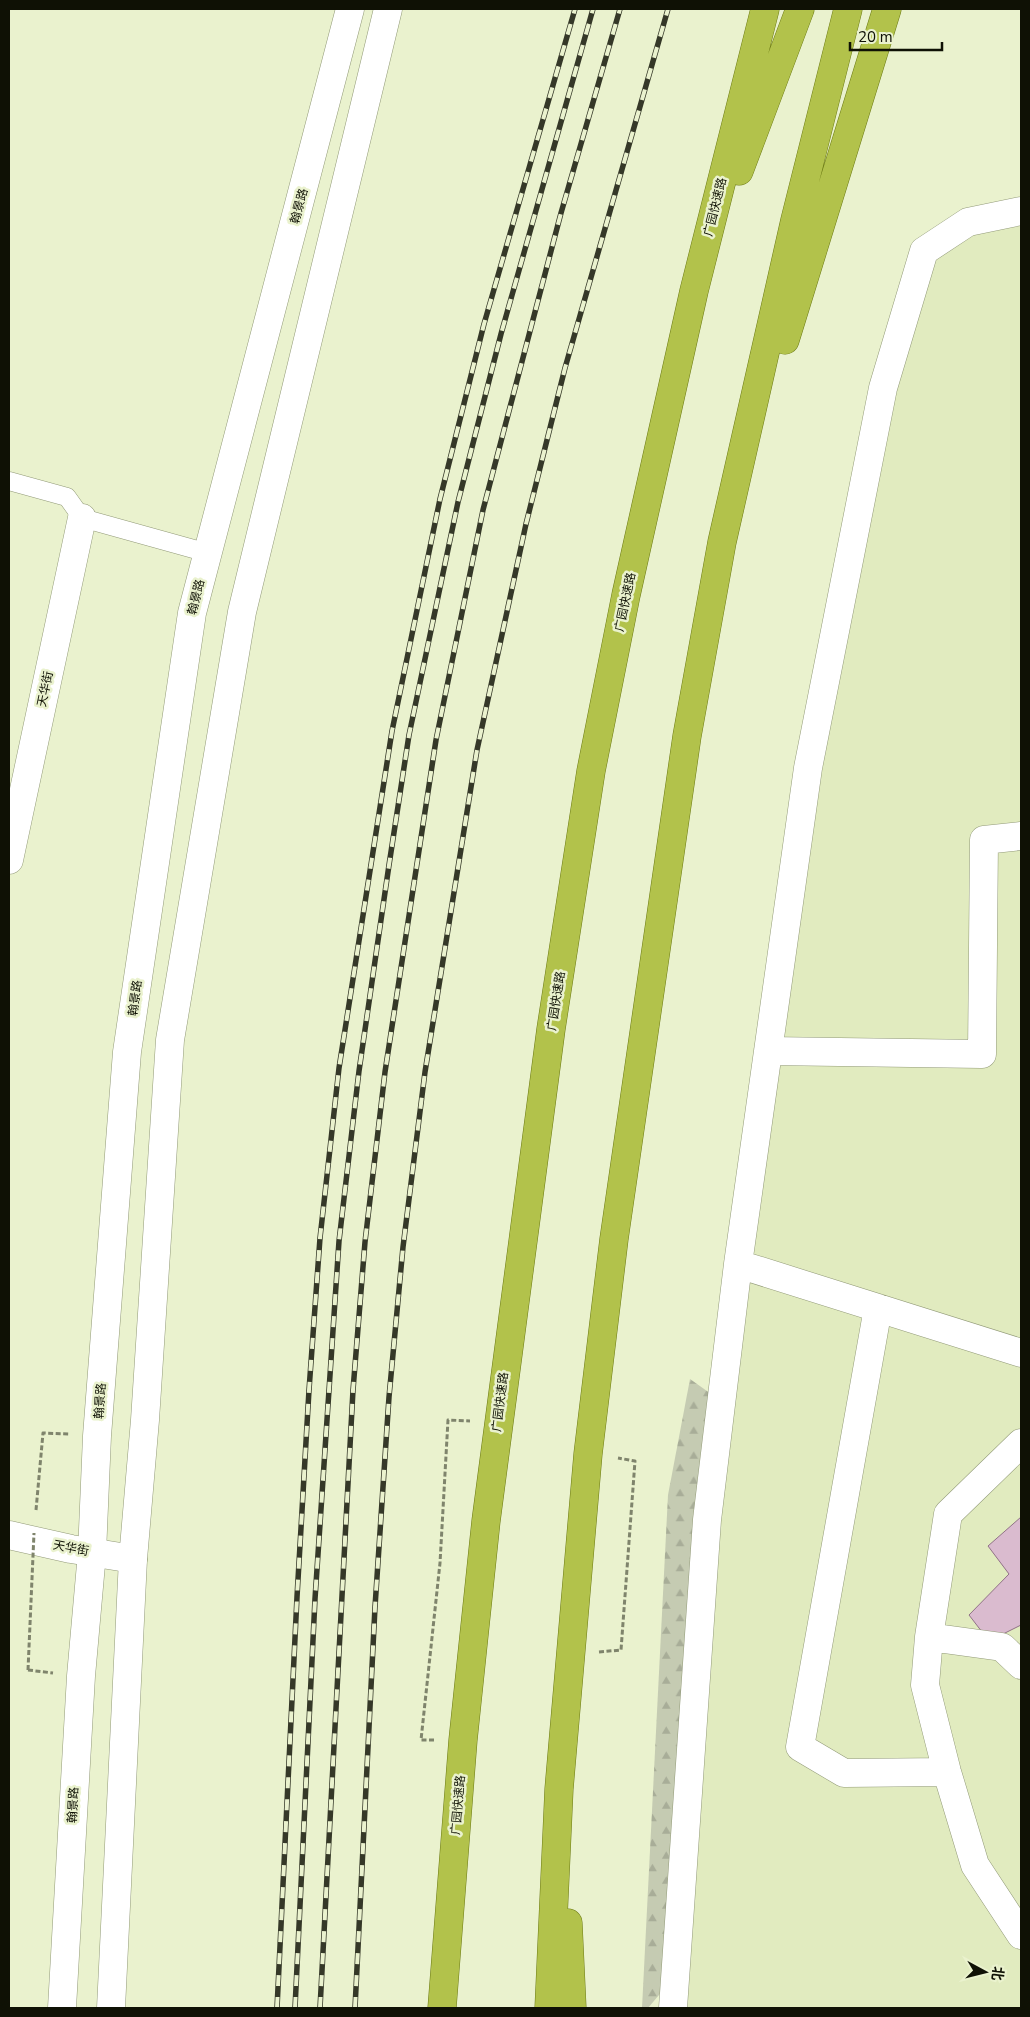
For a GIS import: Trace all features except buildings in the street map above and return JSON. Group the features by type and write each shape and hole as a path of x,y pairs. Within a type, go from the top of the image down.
{"highway":[{"name":"广园快速路","path":"442,2008 463,1740 486,1521 551,1029 593,762 626,595 694,291 765,9"},
{"path":"694,291 800,9"},
{"path":"549,2008 559,1789 588,1454 614,1239 685,745 722,542 795,220 848,9"},
{"path":"722,542 887,9"},
{"path":"559,1789 572,2008"}],"street":[{"name":"翰景路","path":"62,2008 80,1684 92,1553 97,1436 127,1052 192,613 350,9"},
{"path":"111,2008 133,1559 145,1420 170,1040 242,612 388,9"},
{"path":"672,2008 707,1520 738,1264 810,758 884,388 924,251 968,222 1021,211"},
{"name":"天华街","path":"9,860 82,518"},
{"path":"768,1051 982,1054 984,840 1021,836"},
{"path":"738,1264 1021,1353"},
{"path":"878,1308 800,1747 844,1773 947,1772"},
{"path":"1021,1443 948,1514 929,1637 925,1685 947,1772 975,1865 1021,1935"},
{"name":"天华街","path":"22,1534 92,1553 133,1559"},
{"path":"929,1637 1002,1647 1021,1665"}],"lane":[{"path":"9,481 67,497 82,518 208,553"}],"path":[{"path":"421,1740 440,1563 448,1420"},
{"path":"36,1515 43,1433"},
{"path":"621,1650 635,1461"},
{"path":"28,1670 22,1534 35,1524"}],"shaded area":[{"path":"1021,218 1021,2008 673,2008 707,1520 808,768 924,251"}],"green space":[{"path":"690,1379 721,1401 675,1976 648,2008 642,2008 668,1495"}],"railway":[{"path":"277,2008 309,1390 320,1238 339,1068 392,731 440,499 484,324 575,9"},
{"path":"295,2008 315,1599 339,1241 359,1071 389,865 409,735 458,502 501,334 593,9"},
{"path":"320,2008 353,1390 365,1242 385,1072 436,740 483,510 561,213 620,9"},
{"path":"355,2008 375,1607 389,1397 403,1247 425,1072 477,750 526,524 565,368 668,9"}]}
